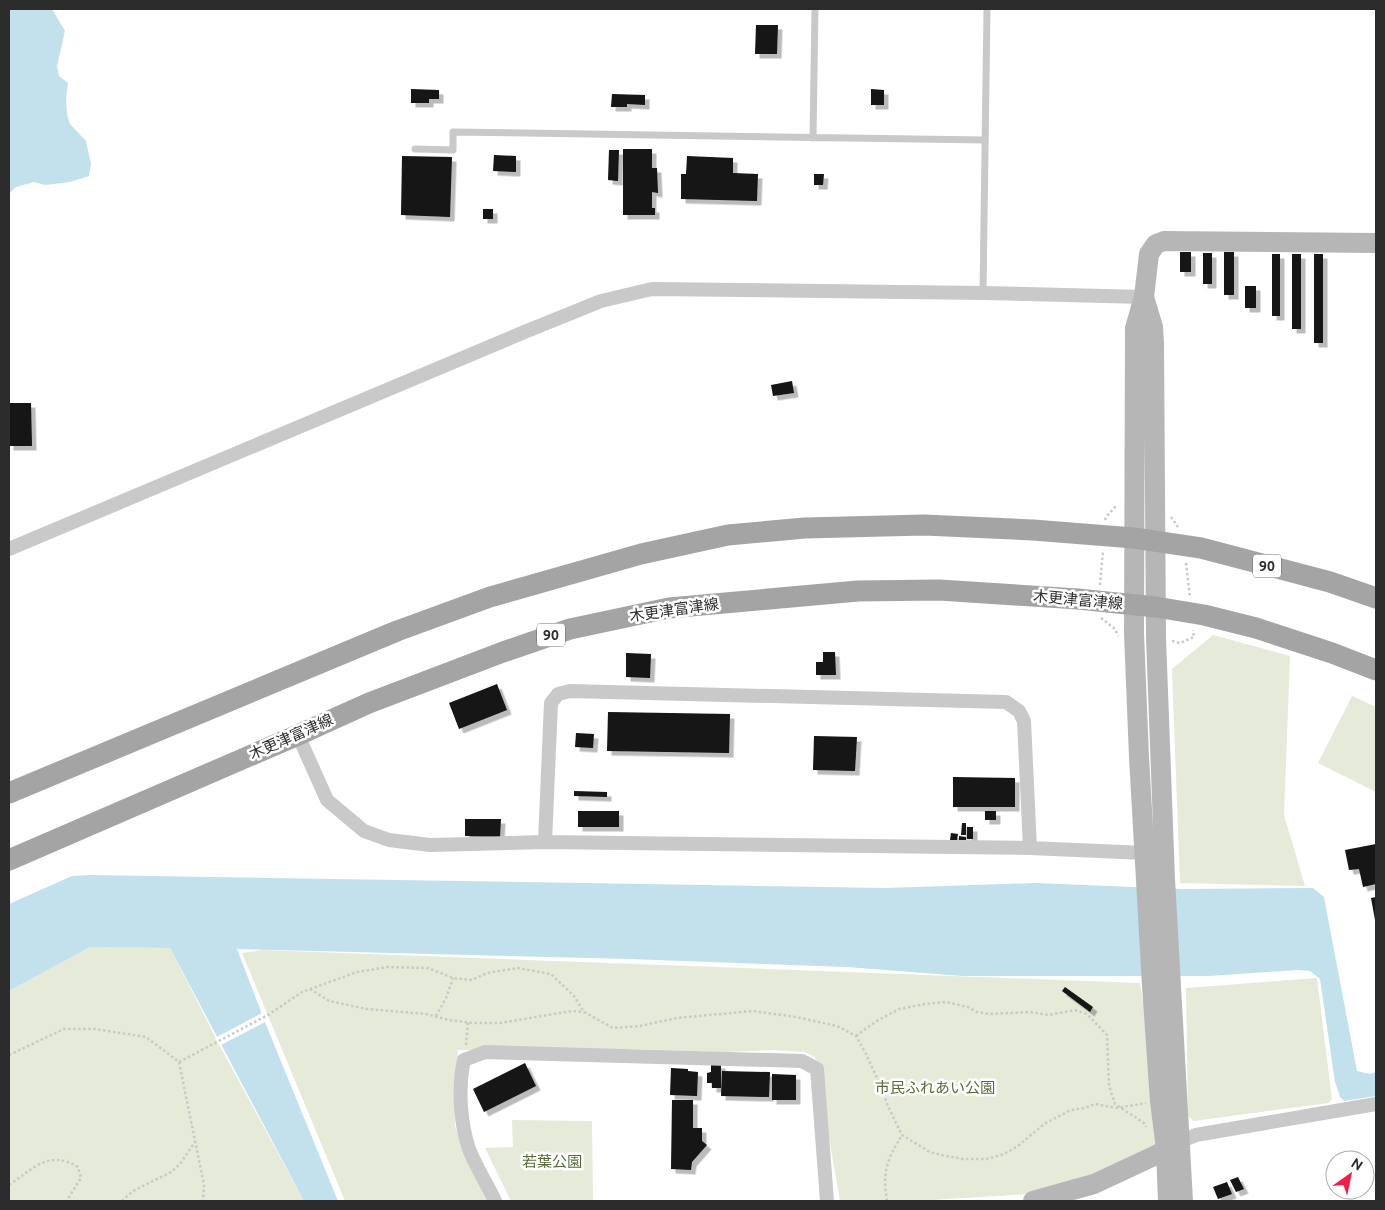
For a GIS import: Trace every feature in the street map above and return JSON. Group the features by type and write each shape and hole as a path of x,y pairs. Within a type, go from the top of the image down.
{"main road":[{"name":"90","path":"9,793 424,620 490,597 641,554 728,535 805,528 924,525 1104,535 1201,548 1330,582 1376,598"},
{"name":"木更津富津線","path":"9,860 298,735 369,702 570,629 669,608 858,591 939,590 1098,601 1156,607 1204,615 1256,628 1332,653 1376,670"}],"street":[{"path":"1156,879 1145,853 1139,757 1134,605 1135,328 1144,297 1149,254 1156,244 1164,241 1376,244"},
{"path":"9,549 522,333 601,301 620,296 652,289 1144,297"},
{"path":"1144,297 1154,343 1156,879 1173,1146 1168,1201"},
{"path":"545,842 550,703 558,694 570,691 1006,702 1019,711 1024,721 1030,848"},
{"path":"298,735 327,800 364,831 389,840 430,845 545,842 1030,848 1145,853"},
{"path":"1162,985 1160,1101 1173,1146 1183,1201"},
{"path":"495,1201 469,1149 461,1098 461,1075 464,1060 485,1052 802,1061 817,1069 827,1201"},
{"path":"1033,1201 1094,1184 1196,1135 1376,1104"}],"lane":[{"path":"813,138 815,9"},
{"path":"983,293 987,9"},
{"path":"415,149 453,150 453,132 985,140"}],"path":[{"path":"1115,629 1097,614 1106,517 1116,507"},
{"path":"1167,512 1183,533 1194,638 1180,642"},
{"path":"179,1062 268,1015 302,992 357,972 388,967 428,968 453,978 472,980 487,973 518,968 551,974 574,996 584,1012"},
{"path":"436,1016 446,998 453,978"},
{"path":"310,989 329,1001 367,1009 426,1014 468,1022 500,1023 572,1011 584,1012 613,1028 640,1026 677,1018 753,1011 796,1017 837,1026 856,1036 902,1135 936,1153 963,1159 987,1159 1004,1154 1018,1146 1044,1124 1071,1110 1095,1104 1122,1108 1129,1105 1160,1101"},
{"path":"856,1036 875,1022 898,1009 925,1004 946,1002 989,1014 1029,1012 1049,1015 1075,1010 1086,1014 1107,1035 1109,1086 1115,1104 1144,1123 1148,1130"},
{"path":"464,1060 468,1022"},
{"path":"9,1055 64,1029 95,1028 146,1037 179,1062 204,1185 203,1201"},
{"path":"887,1201 885,1166 902,1135"},
{"path":"122,1201 133,1191 171,1172 180,1164 196,1142"},
{"path":"9,1185 41,1163 54,1159 68,1160 78,1167 81,1178 69,1196 69,1201"}],"green space":[{"path":"1213,635 1290,656 1284,815 1305,886 1180,883 1172,669"},
{"path":"1352,696 1376,707 1376,792 1318,763"},
{"path":"90,947 170,948 222,1050 304,1201 9,1201 9,991"},
{"name":"市民ふれあい公園","path":"262,950 1140,983 1158,1102 1157,1146 1076,1181 1030,1194 915,1201 840,1201 815,1057 805,1052 634,1049 458,1050 455,1126 489,1201 345,1201 242,953"},
{"path":"1317,978 1332,1099 1329,1103 1194,1121 1188,1116 1186,988"},
{"name":"若葉公園","path":"512,1120 592,1121 593,1201 511,1201 485,1148 513,1147"}],"water":[{"path":"9,9 52,9 65,31 57,66 59,76 68,83 66,99 70,124 86,141 91,164 89,176 70,182 45,185 34,182 16,187 9,194"},
{"path":"72,876 885,888 1035,883 1182,889 1313,888 1324,897 1357,1071 1370,1074 1376,1072 1376,1096 1344,1101 1340,1097 1335,1082 1320,979 1310,971 1298,970 1209,976 962,976 847,967 629,959 237,949 338,1201 304,1201 170,948 90,947 9,991 9,904"}],"pier":[{"path":"264,1012 267,1021 219,1046 215,1038"}],"building":[{"path":"756,25 778,25 777,54 755,54"},
{"path":"411,89 439,90 439,99 429,99 429,103 411,103"},
{"path":"871,89 884,90 884,105 871,105"},
{"path":"612,94 645,95 645,105 627,104 627,107 611,107"},
{"path":"623,149 652,149 652,168 657,168 658,193 652,192 652,208 655,208 655,215 623,215"},
{"path":"609,150 619,150 618,181 608,180"},
{"path":"494,155 516,156 516,172 493,171"},
{"path":"402,156 452,157 450,217 401,215"},
{"path":"687,156 733,158 733,173 758,174 757,201 681,199 681,174 686,174"},
{"path":"814,174 824,174 823,185 814,185"},
{"path":"483,209 493,209 493,219 483,219"},
{"path":"1180,252 1191,252 1191,272 1180,272"},
{"path":"1224,252 1234,252 1234,295 1224,295"},
{"path":"1203,253 1212,253 1212,284 1203,284"},
{"path":"1272,254 1280,254 1280,316 1272,316"},
{"path":"1292,254 1301,254 1301,329 1292,329"},
{"path":"1314,254 1323,254 1323,343 1314,343"},
{"path":"1245,286 1256,286 1256,308 1245,308"},
{"path":"792,381 794,393 773,396 771,385"},
{"path":"9,403 31,403 32,446 9,446"},
{"path":"823,652 835,652 836,675 816,675 816,662 823,662"},
{"path":"626,653 651,654 650,678 626,677"},
{"path":"497,684 507,710 459,729 449,703"},
{"path":"608,712 730,714 729,753 607,751"},
{"path":"576,733 594,734 593,748 575,747"},
{"path":"814,736 857,737 855,771 813,770"},
{"path":"953,777 1015,778 1015,807 953,807"},
{"path":"574,791 607,792 607,797 574,796"},
{"path":"578,811 619,811 619,827 578,827"},
{"path":"985,811 996,811 996,820 985,820"},
{"path":"465,819 501,819 500,837 465,836"},
{"path":"962,823 966,823 966,835 961,835"},
{"path":"967,827 973,827 973,839 967,839"},
{"path":"951,833 958,834 957,840 950,840"},
{"path":"959,836 966,837 966,840 959,840"},
{"path":"1376,844 1376,884 1363,887 1359,869 1349,870 1345,850"},
{"path":"1376,897 1376,920 1375,920 1371,898"},
{"path":"1065,987 1093,1007 1090,1012 1062,991"},
{"path":"525,1063 536,1086 484,1112 473,1089"},
{"path":"711,1064 721,1064 721,1088 712,1088 712,1083 707,1083 707,1073 711,1072"},
{"path":"671,1068 688,1069 688,1071 698,1072 697,1096 670,1095"},
{"path":"722,1071 770,1072 769,1097 721,1096"},
{"path":"772,1074 796,1075 796,1100 772,1100"},
{"path":"672,1100 693,1100 693,1128 702,1128 702,1141 707,1145 692,1162 691,1170 671,1169"},
{"path":"1238,1177 1244,1189 1236,1192 1230,1180"},
{"path":"1227,1182 1232,1194 1218,1199 1213,1187"}]}
